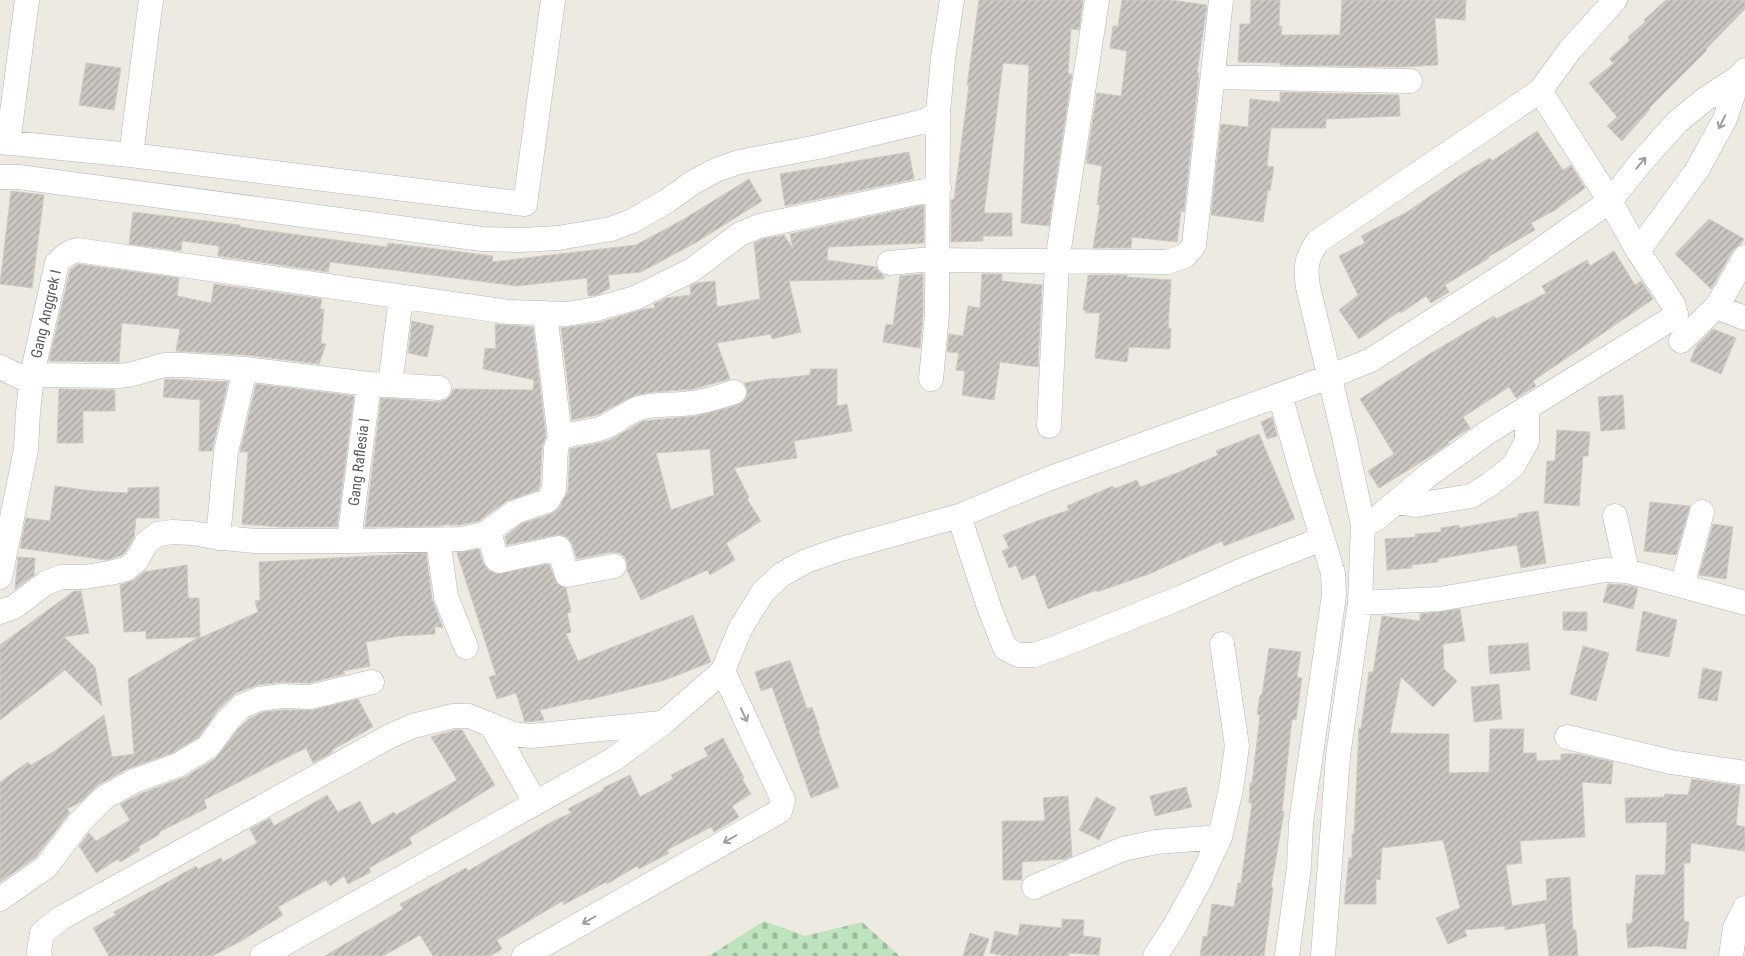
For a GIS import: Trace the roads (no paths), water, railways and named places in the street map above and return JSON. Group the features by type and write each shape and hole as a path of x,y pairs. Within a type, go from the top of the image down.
{"street":[{"path":"27,0 4,142 525,204 553,0"},
{"path":"131,156 152,0"},
{"path":"932,380 937,314 938,113 943,58 952,0"},
{"path":"1049,426 1057,262 1097,0"},
{"path":"889,263 937,260 1167,262 1185,256 1194,246 1221,0"},
{"path":"1323,956 1338,756 1360,603 1363,525 1305,268 1317,242 1540,91 1570,50 1615,0"},
{"path":"262,956 614,759 663,723 723,671 740,628 763,592 782,575 806,561 841,549 959,516 1048,479 1371,360 1516,267 1610,201 1677,122 1742,73"},
{"path":"1638,250 1696,170 1725,119 1742,73"},
{"path":"1213,77 1410,81"},
{"path":"1363,525 1376,519 1435,470 1488,432 1676,314 1673,304 1540,91"},
{"path":"0,178 19,177 482,240 558,238 611,229 632,221 667,201 692,182 716,170 739,162 818,147 925,121 938,113"},
{"path":"402,297 509,312 567,314 596,309 635,298 692,270 740,234 759,226 938,188"},
{"name":"Gang Anggrek I","path":"0,577 26,449 32,379 57,263 65,255 77,250 402,297"},
{"path":"1681,341 1718,306 1745,257"},
{"name":"Gang Raflesia I","path":"349,541 379,384 402,297"},
{"path":"1718,306 1745,318"},
{"path":"0,612 14,607 46,582 60,577 84,577 126,569 136,561 147,542 158,534 172,532 192,533 218,538 255,541 462,539 489,531 515,512 547,501 554,490 556,448 560,438 545,313"},
{"path":"0,367 32,379 129,375 174,364 439,388"},
{"path":"218,538 226,452 245,369"},
{"path":"560,438 598,430 614,424 638,408 711,400 734,392"},
{"path":"1280,395 1333,572 1334,595 1301,823 1299,867 1287,956"},
{"path":"1397,502 1416,505 1472,496 1489,485 1513,466 1526,441 1527,408"},
{"path":"1682,586 1702,512"},
{"path":"959,516 989,607 1005,648 1018,655 1034,655 1086,636 1245,569 1322,539"},
{"path":"1615,516 1626,571"},
{"path":"489,531 496,559 499,562 558,548 567,575 614,566"},
{"path":"438,540 446,597 466,648"},
{"path":"1360,603 1440,598 1605,570 1626,571 1745,604"},
{"path":"1155,956 1173,929 1199,882 1220,837 1231,789 1236,746 1222,644"},
{"path":"524,956 780,811 784,800 723,671"},
{"path":"0,900 46,867 78,823 105,797 134,782 178,765 208,747 228,720 242,706 259,699 282,696 310,697 372,682"},
{"path":"40,956 42,933 61,918 390,736 414,726 453,716 469,716 514,734 531,736 663,723"},
{"path":"492,726 535,802"},
{"path":"1567,737 1671,762 1745,773"},
{"path":"1034,887 1124,849 1156,842 1220,837"},
{"path":"1731,956 1735,928 1745,908"}]}
